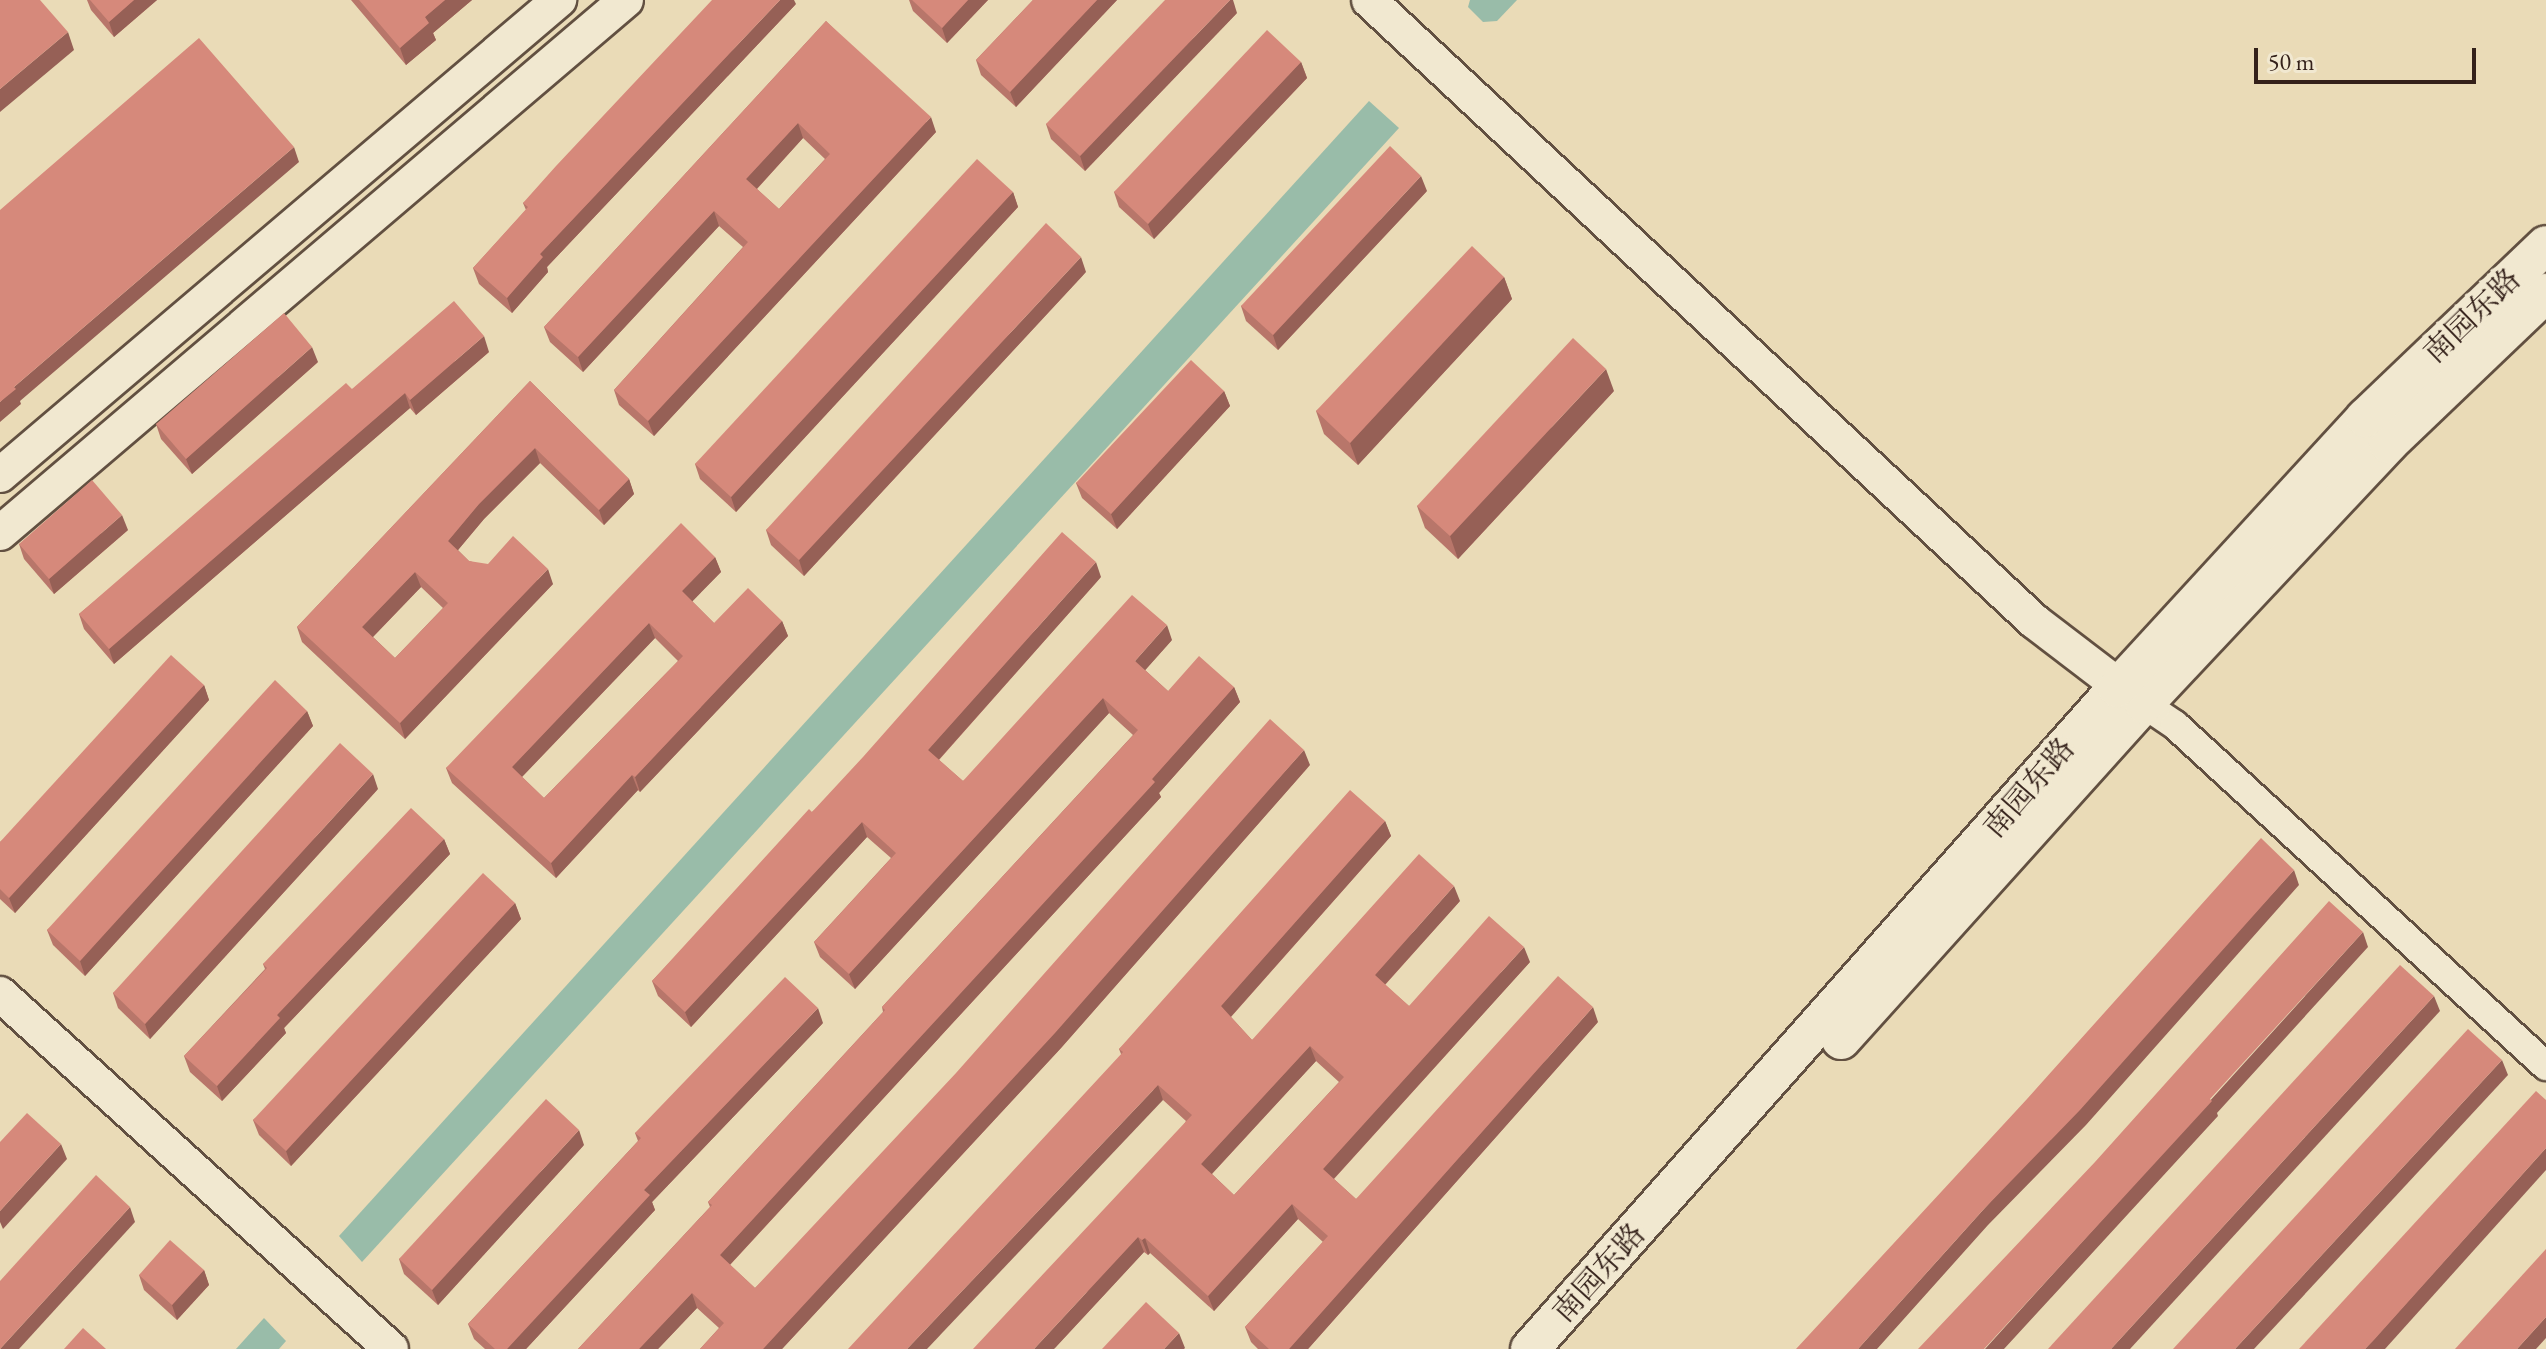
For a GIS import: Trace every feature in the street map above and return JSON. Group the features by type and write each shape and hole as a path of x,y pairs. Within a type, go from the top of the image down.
{"main road":[{"name":"南园东路","path":"1563,1349 2130,696 2365,418 2546,245"},
{"name":"南园东路","path":"1530,1349 2130,696 2546,293"}],"street":[{"path":"0,475 559,0"},
{"path":"0,533 626,0"},
{"path":"1369,0 2034,621 2130,696 2175,725 2546,1066"},
{"path":"383,150 403,189"},
{"path":"0,994 391,1349"}],"shaded area":[{"path":"1470,0 1517,0 1497,21 1483,22 1468,7"},
{"path":"1369,101 1399,128 362,1262 339,1236"},
{"path":"264,1318 286,1341 279,1349 236,1349"}],"building":[{"path":"0,0 40,0 68,32 0,89"},
{"path":"90,0 134,0 109,22"},
{"path":"359,0 445,0 425,17 429,23 400,48"},
{"path":"712,0 780,0 540,254 543,257 507,298 473,268 528,207 523,203"},
{"path":"912,0 968,0 942,28"},
{"path":"1033,0 1097,0 1010,92 976,60"},
{"path":"1165,0 1230,0 1080,156 1046,124"},
{"path":"826,21 931,117 648,421 614,390 748,242 714,211 578,357 544,327","holes":["798,123 830,154 779,209 746,179"]},
{"path":"1267,30 1301,62 1148,224 1114,192"},
{"path":"199,38 294,147 0,402 0,210"},
{"path":"1390,146 1421,176 1273,335 1241,306"},
{"path":"977,159 1013,192 731,497 695,464"},
{"path":"1046,223 1081,257 799,560 766,530"},
{"path":"1472,246 1504,277 1350,443 1316,411"},
{"path":"454,301 484,336 410,400 405,393 109,649 79,614 346,383 352,389"},
{"path":"284,313 312,347 186,459 156,424"},
{"path":"1573,338 1606,369 1450,536 1417,506"},
{"path":"1191,360 1224,391 1111,514 1076,483"},
{"path":"530,381 629,479 599,510 535,448 479,504 448,541 469,561 488,564 513,536 548,569 400,723 297,627","holes":["415,572 448,603 395,658 362,627"]},
{"path":"92,480 122,515 49,579 19,544"},
{"path":"681,523 715,557 682,591 714,623 748,588 782,621 551,863 446,768","holes":["649,623 683,656 544,798 512,767"]},
{"path":"1062,532 1096,562 928,750 963,781 1132,595 1167,625 1135,661 1168,691 1199,656 1234,687 1152,779 1155,782 720,1255 755,1288 956,1073 1270,719 1304,750 1055,1033 763,1349 700,1349 724,1323 692,1293 639,1349 578,1349 712,1205 708,1202 885,1010 882,1007 1138,730 1103,698 849,974 814,942 896,853 862,822 685,1012 652,981 809,809 812,812 863,757"},
{"path":"171,655 204,685 9,898 0,889 0,842"},
{"path":"275,680 307,711 80,961 47,930"},
{"path":"340,743 373,774 145,1024 113,993"},
{"path":"1350,790 1385,821 1221,1006 1252,1040 1419,854 1454,886 1375,975 1409,1006 1489,916 1524,947 1323,1169 1356,1199 1558,976 1593,1007 1289,1349 1269,1349 1245,1327 1328,1236 1292,1204 1208,1296 1145,1238 1142,1240 1138,1237 1034,1349 973,1349 1192,1115 1158,1085 907,1349 848,1349 1123,1052 1119,1049","holes":["1310,1046 1344,1077 1234,1195 1201,1164"]},
{"path":"411,808 444,839 277,1015 280,1018 217,1086 184,1056 267,968 263,964"},
{"path":"2261,838 2294,870 2080,1110 1983,1210 1858,1349 1796,1349 2027,1099"},
{"path":"483,873 515,903 286,1151 253,1120"},
{"path":"2329,901 2363,932 2210,1099 2212,1101 1984,1349 1918,1349 2095,1162"},
{"path":"2400,965 2434,996 2111,1349 2048,1349"},
{"path":"785,977 818,1008 644,1190 650,1195 507,1349 495,1349 468,1324 641,1138 635,1133"},
{"path":"2468,1029 2502,1060 2235,1349 2173,1349"},
{"path":"2536,1091 2546,1100 2546,1148 2373,1341 2365,1349 2299,1349"},
{"path":"546,1099 579,1130 432,1290 399,1259"},
{"path":"27,1113 61,1144 0,1211 0,1142"},
{"path":"96,1175 130,1207 0,1349 0,1281"},
{"path":"170,1240 204,1270 172,1305 139,1275"},
{"path":"2546,1249 2546,1317 2517,1349 2455,1349"},
{"path":"1146,1302 1179,1333 1164,1349 1102,1349"},
{"path":"83,1328 106,1349 64,1349"}]}
